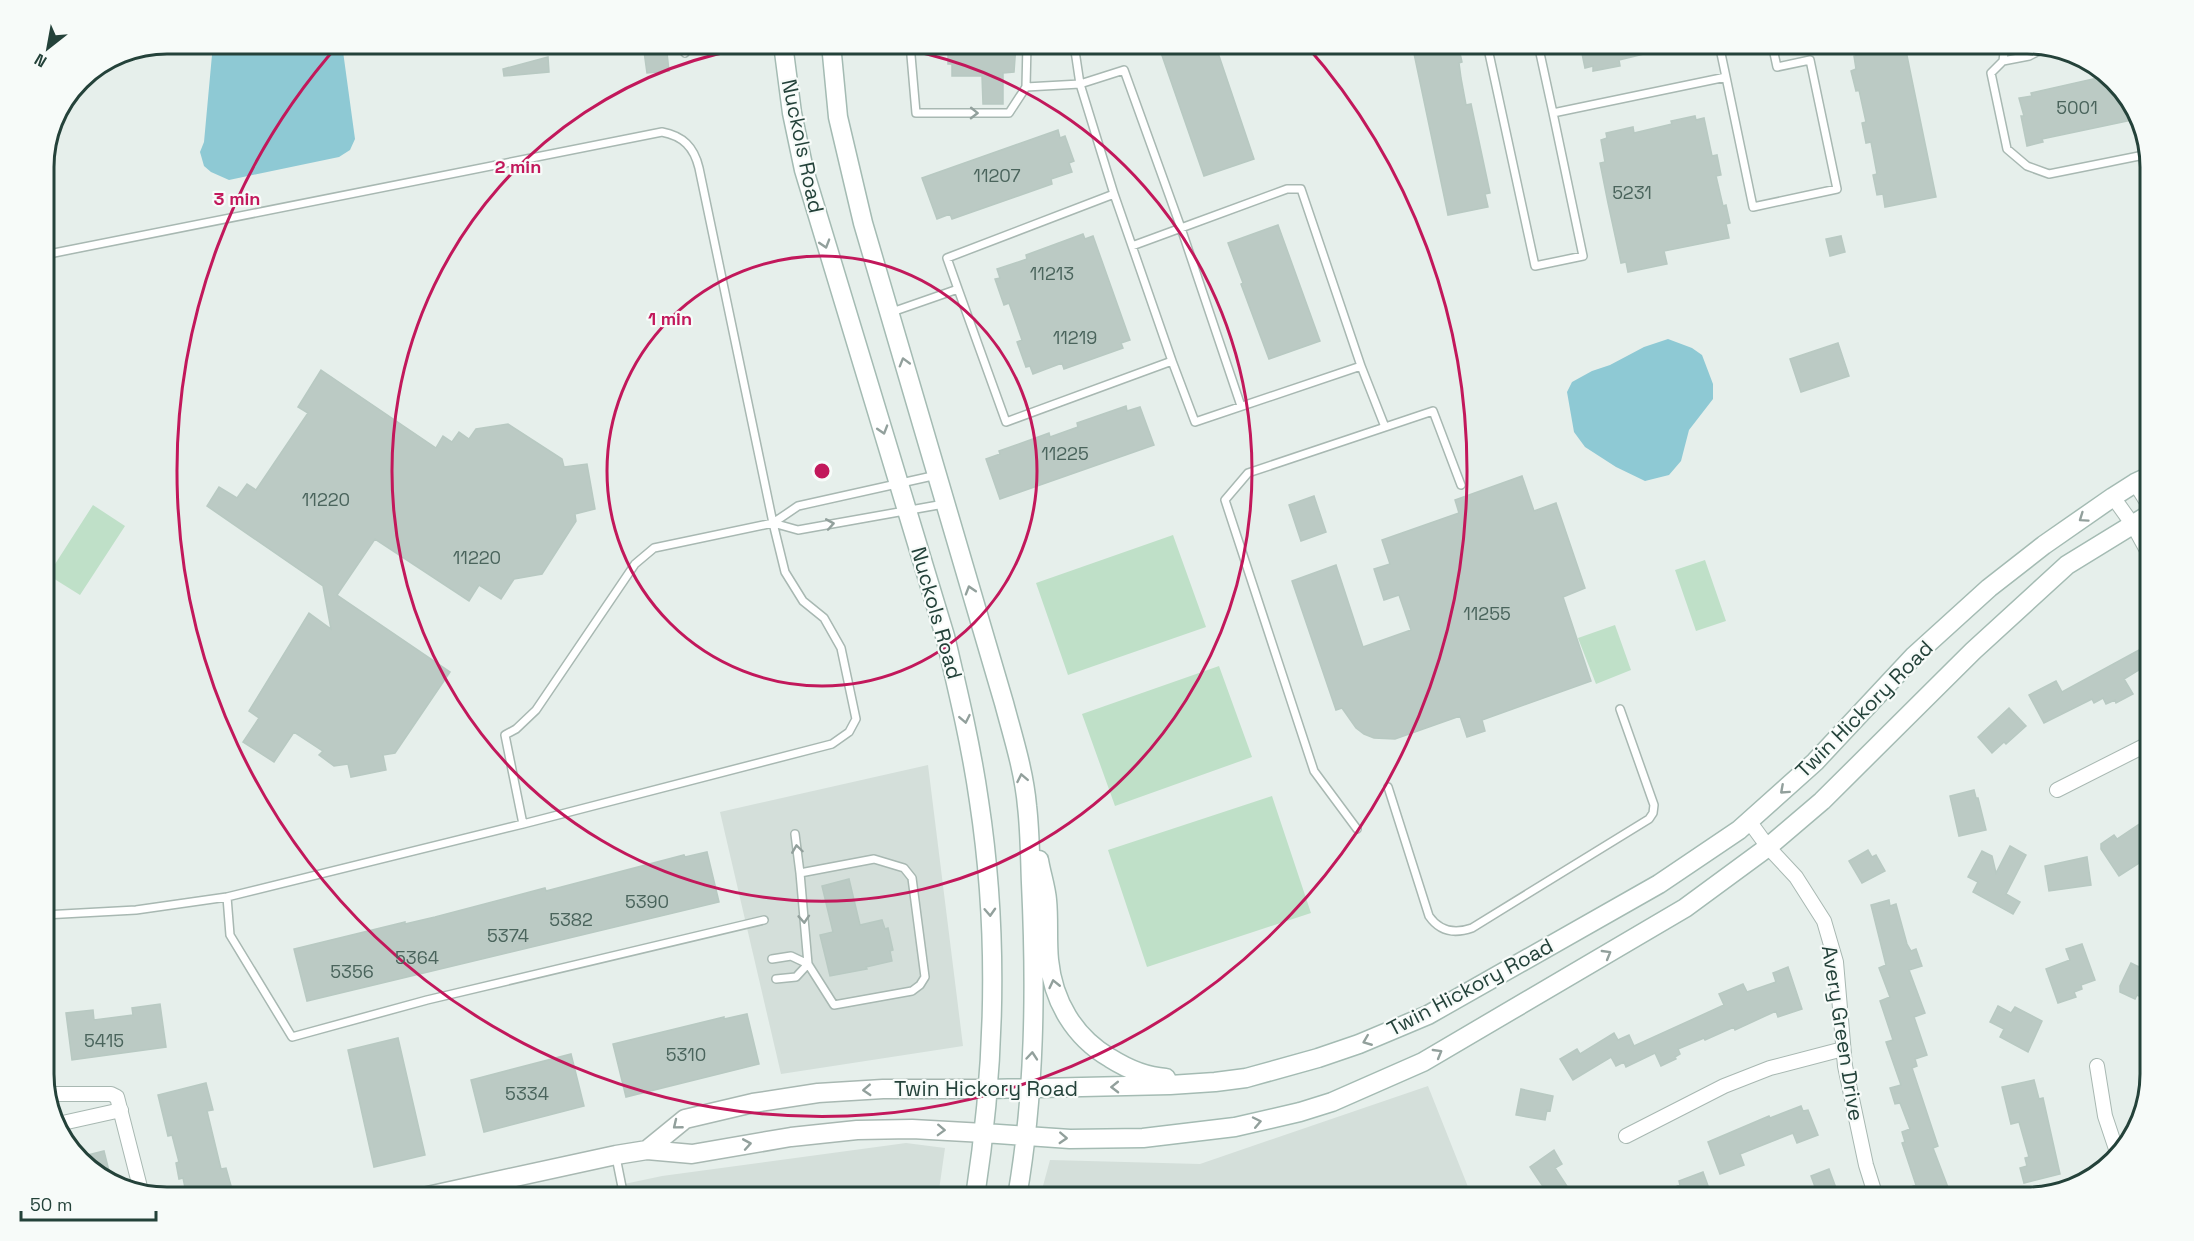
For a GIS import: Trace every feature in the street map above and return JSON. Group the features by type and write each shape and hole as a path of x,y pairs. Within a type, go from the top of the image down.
{"main road":[{"name":"Nuckols Road","path":"784,54 792,113 804,170 945,636 964,713 979,800 990,896 992,936 989,1089 976,1187"},
{"name":"Nuckols Road","path":"832,54 838,117 846,157 889,313 1007,712 1027,805 1034,942 1034,1034 1026,1136 1018,1187"},
{"name":"Twin Hickory Road","path":"647,1150 685,1119 753,1102 818,1093 883,1089 1029,1089 1215,1082 1255,1076 1359,1044 1428,1015 1659,884 1749,821 1815,762 1914,656 1989,588 2044,545 2140,482"},
{"name":"Twin Hickory Road","path":"469,1187 647,1150 692,1154 791,1137 858,1130 912,1129 1104,1139 1177,1136 1266,1120 1332,1102 1423,1062 1685,908 1768,847 1822,801 1973,651 2067,565 2140,520"},
{"path":"1027,805 1047,899 1049,960 1052,978 1057,999 1070,1021 1099,1051 1128,1067 1161,1078 1215,1082"}],"street":[{"path":"2114,497 2140,538"},
{"path":"2057,790 2140,748"},
{"name":"Avery Green Drive","path":"1749,821 1768,847 1796,877 1824,921 1836,962 1843,1048 1851,1098 1873,1187"},
{"path":"1626,1136 1724,1086 1770,1068 1843,1048"},
{"path":"2097,1066 2105,1116 2115,1145"},
{"path":"56,1094 111,1094 117,1097 139,1183"},
{"path":"65,1122 121,1110"}],"lane":[{"path":"911,54 916,113 1009,113 1026,87 1027,54"},
{"path":"1076,54 1080,84 1114,194 1195,422 1361,366"},
{"path":"1489,54 1535,266 1583,256 1540,54"},
{"path":"1721,54 1754,207 1837,189 1810,60 1777,67 1774,54"},
{"path":"2003,61 2004,54"},
{"path":"2032,54 2003,61 1991,73 2007,149 2026,166 2049,174 2139,156"},
{"path":"1026,87 1080,84 1124,70 1181,228 1241,406"},
{"path":"1553,113 1726,76"},
{"path":"54,253 662,132 674,134 690,145 697,159 785,572 803,601 824,618 841,648 856,719 849,732 832,744 227,897 136,910 54,914"},
{"path":"1132,246 1287,189 1301,189 1361,366 1385,427"},
{"path":"1114,194 947,258 1006,422 1172,361"},
{"path":"889,313 958,289"},
{"path":"1357,829 1314,771 1225,500 1248,473 1433,411 1461,485"},
{"path":"523,824 505,735 516,729 536,710 635,564 654,548 773,523 798,506 937,475"},
{"path":"773,523 798,530 945,504"},
{"path":"1388,787 1429,916 1435,925 1443,929 1452,932 1467,930 1649,819 1654,806 1620,709"},
{"path":"795,834 807,964 834,1005 912,990 920,985 925,977 912,878 904,868 874,859 800,873"},
{"path":"227,897 230,935 292,1037 427,1000 764,921"},
{"path":"772,959 791,956 807,964"},
{"path":"776,979 796,977 807,964"},
{"path":"616,1155 622,1187"}],"shaded area":[{"path":"928,765 963,1046 781,1074 720,812"},
{"path":"1428,1086 1468,1187 1043,1187 1050,1160 1200,1164"},
{"path":"906,1143 945,1148 939,1187 610,1187 662,1176"}],"green space":[{"path":"93,505 125,526 80,595 54,579 54,566"},
{"path":"1173,535 1206,627 1068,675 1036,583"},
{"path":"1705,560 1726,621 1696,631 1675,570"},
{"path":"1615,625 1631,670 1596,684 1578,638"},
{"path":"1219,666 1252,757 1115,806 1082,714"},
{"path":"1272,796 1311,913 1147,967 1108,850"}],"water":[{"path":"212,54 343,54 355,139 350,150 339,157 229,180 211,172 204,166 200,152 204,142"},
{"path":"1668,339 1692,348 1702,355 1713,384 1713,399 1689,430 1681,461 1669,475 1645,481 1616,467 1585,447 1574,432 1567,392 1572,382 1592,371 1610,365 1644,347"}],"building":[{"path":"644,54 667,54 669,71 647,73"},
{"path":"948,54 1015,54 1014,72 1003,73 1003,104 983,104 982,76 952,76 952,64 948,64"},
{"path":"1161,54 1218,54 1254,159 1204,176"},
{"path":"1414,54 1460,54 1462,62 1459,63 1466,105 1471,104 1490,193 1485,194 1488,207 1448,215"},
{"path":"1582,54 1644,54 1619,60 1620,66 1593,71 1593,66 1585,68"},
{"path":"1907,54 1936,197 1885,207 1883,194 1877,195 1873,175 1877,174 1871,142 1866,143 1862,123 1866,122 1859,90 1856,91 1851,71 1856,69 1854,56"},
{"path":"548,57 549,72 504,76 503,69"},
{"path":"2097,78 2121,104 2130,121 2042,139 2043,142 2027,146 2021,116 2024,116 2019,98 2032,96 2031,93"},
{"path":"1695,116 1696,120 1704,118 1712,156 1717,155 1721,175 1716,176 1723,206 1726,205 1730,223 1726,224 1729,238 1664,251 1667,264 1628,272 1626,262 1621,263 1608,203 1600,163 1605,162 1601,140 1607,138 1606,133 1633,127 1634,133"},
{"path":"1058,130 1060,138 1065,136 1074,161 1069,163 1072,172 1051,179 1052,184 952,219 950,214 937,219 922,178"},
{"path":"1278,225 1320,341 1269,359 1228,243"},
{"path":"1083,234 1085,239 1093,236 1130,340 1121,343 1123,348 1064,369 1062,363 1033,374 1030,366 1026,367 1017,342 1022,340 1009,303 1004,305 995,279 1000,278 997,269 1027,259 1026,255"},
{"path":"1841,236 1845,252 1830,256 1826,239"},
{"path":"1838,343 1849,376 1801,392 1790,359"},
{"path":"321,370 436,448 443,436 452,442 459,432 469,439 476,429 508,424 562,459 564,467 587,464 595,509 575,514 576,521 542,574 514,579 501,599 479,585 469,601 375,539 337,595 450,672 395,753 383,755 386,770 351,777 348,764 334,766 319,755 323,751 294,732 274,762 243,742 259,718 249,711 309,613 331,629 323,586 207,506 219,487 237,498 247,484 256,490 308,413 298,407"},
{"path":"1126,406 1127,411 1140,407 1154,445 1000,499 986,459 1000,454 999,451 1049,433 1050,437 1078,427 1077,423"},
{"path":"1522,476 1534,511 1556,503 1585,588 1563,597 1591,681 1482,720 1485,731 1467,737 1460,716 1395,739 1374,738 1364,734 1356,728 1342,708 1336,710 1292,581 1336,565 1363,647 1411,630 1399,595 1384,600 1374,569 1390,564 1382,540 1459,513 1455,500"},
{"path":"1314,496 1326,532 1301,541 1289,505"},
{"path":"2140,649 2140,669 2124,679 2133,694 2116,703 2115,700 2106,704 2103,698 2094,703 2092,699 2044,723 2029,695 2056,681 2062,692"},
{"path":"2009,708 2026,726 1992,753 1978,737"},
{"path":"1974,790 1986,830 1959,836 1950,796"},
{"path":"2140,824 2140,862 2119,876 2101,849 2101,844 2114,835 2117,839"},
{"path":"2010,846 2026,855 2006,894 2020,902 2013,914 1973,892 1978,882 1968,877 1982,851 1992,856 1996,873"},
{"path":"1868,850 1872,857 1876,855 1885,871 1862,883 1849,861"},
{"path":"707,852 719,902 307,1001 294,949 435,917 545,888 546,891 684,855 685,857"},
{"path":"2087,857 2091,885 2049,891 2045,866"},
{"path":"849,879 860,925 882,920 885,929 888,928 893,950 890,951 892,961 866,967 867,969 830,976 820,935 833,932 822,886"},
{"path":"1889,900 1890,906 1896,904 1907,944 1911,951 1916,949 1922,966 1909,970 1925,1013 1914,1017 1927,1055 1915,1059 1917,1066 1912,1068 1938,1146 1933,1148 1948,1187 1911,1187 1916,1185 1902,1143 1905,1142 1902,1132 1910,1129 1900,1103 1895,1104 1890,1088 1901,1085 1886,1042 1893,1040 1880,1001 1890,997 1879,968 1886,965 1871,905"},
{"path":"2082,944 2095,980 2081,985 2082,989 2074,992 2076,997 2058,1003 2046,969 2070,960 2066,949"},
{"path":"2131,963 2139,967 2140,965 2140,996 2137,995 2135,999 2120,992 2120,986"},
{"path":"1788,967 1802,1009 1778,1017 1776,1011 1735,1030 1734,1027 1705,1040 1704,1038 1678,1049 1680,1054 1675,1057 1676,1059 1661,1066 1655,1053 1626,1067 1624,1062 1616,1066 1611,1057 1573,1080 1560,1059 1577,1049 1580,1054 1614,1033 1618,1040 1629,1035 1634,1046 1724,1005 1719,994 1743,984 1747,992 1776,982 1773,973"},
{"path":"160,1004 166,1047 72,1060 66,1013 93,1010 94,1020 133,1015 132,1008"},
{"path":"1998,1006 2011,1013 2015,1007 2042,1021 2028,1052 2000,1037 2004,1029 1990,1022"},
{"path":"747,1014 759,1064 626,1097 613,1044 724,1017 724,1019"},
{"path":"398,1038 425,1155 374,1167 348,1050"},
{"path":"571,1054 584,1106 484,1132 471,1080"},
{"path":"2034,1080 2039,1099 2043,1098 2060,1174 2024,1183 2020,1168 2027,1166 2025,1158 2029,1157 2019,1122 2011,1124 2002,1087"},
{"path":"206,1083 213,1110 207,1111 221,1169 226,1168 231,1187 185,1187 183,1178 179,1179 176,1163 179,1162 172,1135 168,1136 158,1095"},
{"path":"1521,1089 1553,1096 1550,1111 1547,1110 1545,1120 1516,1115"},
{"path":"1801,1106 1803,1111 1808,1110 1818,1135 1797,1143 1793,1133 1740,1154 1744,1165 1720,1174 1708,1142 1769,1116 1770,1118"},
{"path":"1554,1150 1562,1164 1555,1168 1567,1187 1543,1187 1530,1167"},
{"path":"104,1151 109,1171 98,1164 89,1155"},
{"path":"1829,1169 1836,1187 1815,1187 1811,1176"},
{"path":"1703,1172 1708,1187 1675,1187 1680,1185 1679,1181"}]}
